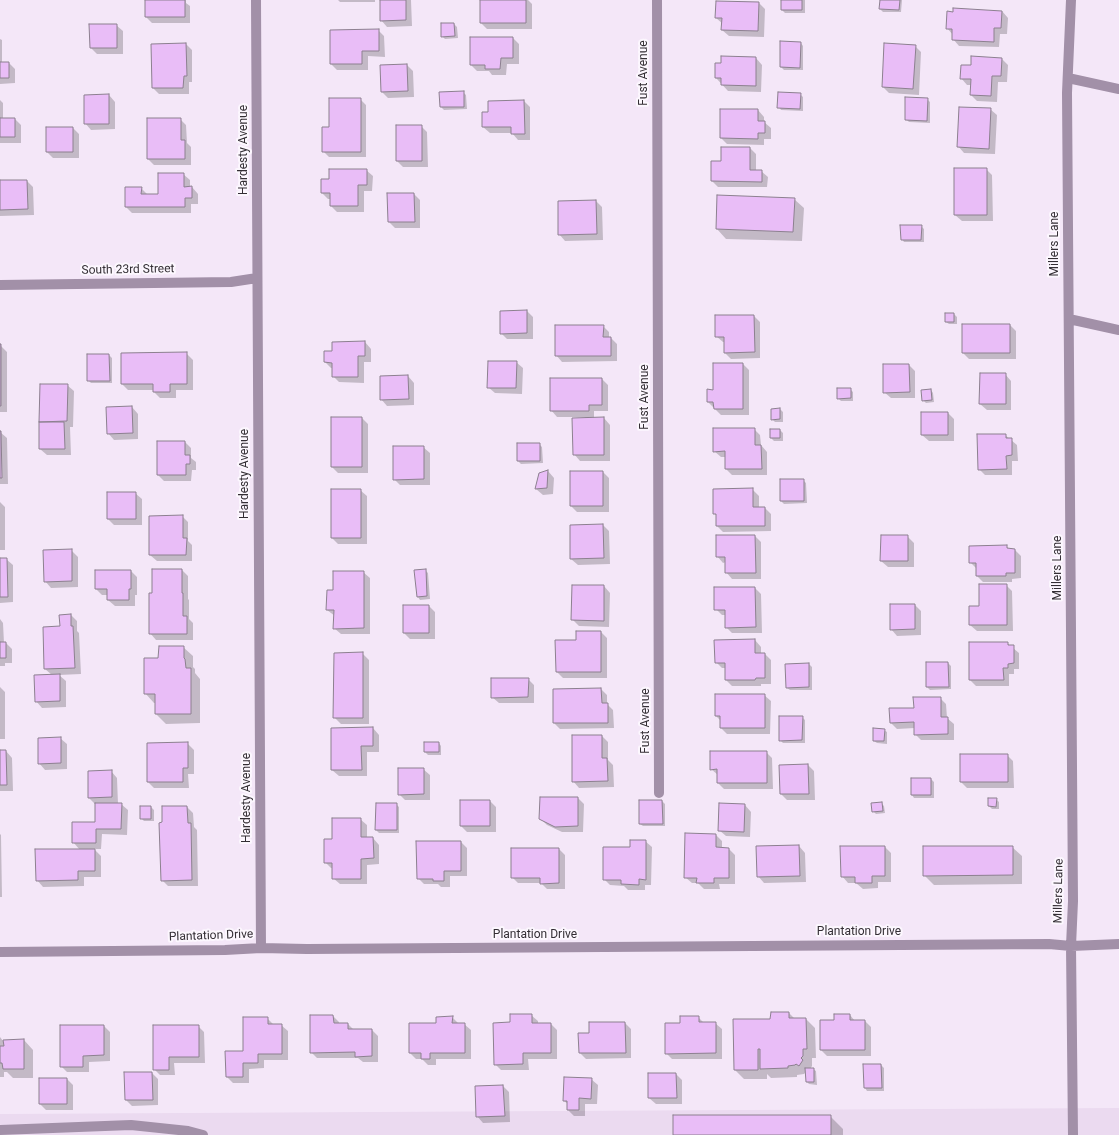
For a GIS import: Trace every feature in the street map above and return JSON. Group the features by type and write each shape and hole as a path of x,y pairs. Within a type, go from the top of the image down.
{"street":[{"name":"Hardesty Avenue","path":"256,0 261,948"},
{"name":"Fust Avenue","path":"657,0 659,793"},
{"name":"Millers Lane","path":"1071,0 1068,78 1073,1135"},
{"path":"1068,78 1119,89"},
{"name":"South 23rd Street","path":"0,284 231,282 257,278"},
{"path":"1069,320 1119,330"},
{"name":"Plantation Drive","path":"0,952 225,950 261,948 307,949 1042,944 1071,946 1119,944"},
{"path":"0,1130 131,1125 188,1131 203,1135"}],"shaded area":[{"path":"1119,1108 1119,1135 0,1135 0,1114"}],"building":[{"path":"145,0 185,0 185,17 145,17"},
{"path":"380,0 406,0 406,20 380,21"},
{"path":"480,0 526,0 526,23 480,23"},
{"path":"781,0 802,0 802,10 781,10"},
{"path":"880,0 900,0 899,10 879,9"},
{"path":"716,1 759,2 758,31 721,30 722,18 715,18"},
{"path":"953,8 1002,11 1001,28 994,28 994,42 952,40 952,29 946,29 947,11 953,12"},
{"path":"441,23 454,23 455,36 441,37"},
{"path":"89,24 117,24 117,48 90,48"},
{"path":"379,29 379,51 362,51 362,64 330,64 330,30"},
{"path":"470,37 513,37 513,58 501,58 500,69 485,69 485,65 470,65"},
{"path":"780,41 801,42 800,68 780,67"},
{"path":"186,43 187,76 184,76 183,88 152,88 151,44"},
{"path":"884,43 916,45 913,89 882,87"},
{"path":"721,56 756,57 756,86 721,85 721,78 715,78 715,63 721,63"},
{"path":"971,56 1002,58 1001,76 992,76 991,96 970,95 971,79 960,79 961,65 971,65"},
{"path":"0,62 9,62 9,78 0,78"},
{"path":"407,64 408,91 381,92 380,65"},
{"path":"464,91 464,107 440,107 439,92"},
{"path":"778,92 801,93 800,109 777,108"},
{"path":"109,94 109,124 84,124 84,95"},
{"path":"905,97 928,98 927,121 905,120"},
{"path":"329,98 361,98 361,152 322,152 322,127 329,127"},
{"path":"524,100 525,134 511,134 511,127 482,127 482,112 488,112 488,101"},
{"path":"959,107 991,108 989,149 957,147"},
{"path":"720,109 758,109 758,121 765,121 765,133 758,133 758,139 720,138"},
{"path":"0,118 15,118 15,137 0,137"},
{"path":"147,118 181,118 181,140 185,140 185,159 147,159"},
{"path":"396,125 422,125 422,161 396,161"},
{"path":"46,127 73,127 73,152 46,152"},
{"path":"721,147 750,147 750,170 762,170 762,182 711,181 711,161 721,161"},
{"path":"954,168 987,168 987,215 954,215"},
{"path":"329,169 367,169 367,185 358,185 358,206 330,206 330,193 321,193 321,179 329,179"},
{"path":"158,173 184,173 184,187 192,186 192,198 185,198 185,207 125,207 125,187 142,187 141,194 158,194"},
{"path":"0,180 27,180 28,209 0,210"},
{"path":"387,193 414,193 415,222 388,222"},
{"path":"717,195 795,198 793,232 716,229"},
{"path":"596,200 597,234 558,235 558,201"},
{"path":"900,225 922,225 921,240 901,240"},
{"path":"527,310 527,333 500,334 500,311"},
{"path":"945,313 954,313 954,322 945,322"},
{"path":"715,315 754,315 755,352 724,353 724,337 715,337"},
{"path":"962,324 1010,324 1010,353 962,353"},
{"path":"555,325 604,325 603,337 611,337 611,356 555,356"},
{"path":"365,341 365,356 358,356 358,377 332,377 332,363 324,362 324,351 332,351 332,342"},
{"path":"1,344 1,406 0,406"},
{"path":"187,352 187,384 170,384 170,392 153,392 153,384 121,384 121,353"},
{"path":"87,354 109,354 110,381 87,381"},
{"path":"488,361 517,361 516,388 487,388"},
{"path":"713,363 743,363 743,409 714,409 713,402 707,402 707,389 713,390"},
{"path":"883,364 909,364 910,392 883,393"},
{"path":"980,373 1006,373 1006,404 979,404"},
{"path":"408,375 409,399 380,400 380,376"},
{"path":"550,378 602,378 602,405 589,405 589,411 550,411"},
{"path":"40,384 68,384 67,421 39,422"},
{"path":"837,388 851,388 851,398 837,399"},
{"path":"931,389 932,400 922,401 921,390"},
{"path":"132,406 133,433 107,434 106,407"},
{"path":"780,408 780,419 771,420 771,409"},
{"path":"921,412 948,412 948,435 921,435"},
{"path":"331,417 362,417 362,467 331,467"},
{"path":"604,417 604,455 573,455 572,418"},
{"path":"39,422 64,422 65,449 39,449"},
{"path":"713,428 755,428 755,445 761,445 762,469 725,469 725,451 713,452"},
{"path":"770,429 780,429 780,438 770,438"},
{"path":"1,431 2,478 0,478"},
{"path":"977,434 1006,434 1006,438 1012,438 1012,455 1006,456 1007,469 978,470"},
{"path":"157,441 185,441 185,455 190,455 190,464 186,464 186,475 157,475"},
{"path":"517,443 540,443 540,461 517,461"},
{"path":"393,446 424,446 424,479 393,480"},
{"path":"548,470 547,488 535,489 539,473"},
{"path":"570,471 603,471 603,506 570,506"},
{"path":"780,479 804,479 804,501 780,501"},
{"path":"753,488 753,507 765,507 765,526 716,526 716,514 713,514 713,489"},
{"path":"331,489 361,489 361,538 331,538"},
{"path":"107,492 136,492 136,519 107,519"},
{"path":"183,515 183,538 187,538 186,555 149,555 149,516"},
{"path":"603,524 604,558 570,559 570,525"},
{"path":"716,535 755,535 756,573 725,573 725,557 716,557"},
{"path":"881,535 908,535 908,561 880,561"},
{"path":"1007,545 1007,548 1015,549 1015,573 1006,573 1006,576 976,576 976,563 969,563 969,546"},
{"path":"72,549 72,581 44,582 43,550"},
{"path":"0,558 7,558 8,597 0,597"},
{"path":"152,569 182,569 183,616 187,616 187,634 149,634 149,593 152,593"},
{"path":"426,569 427,596 417,597 414,570"},
{"path":"95,570 131,570 131,589 129,589 129,600 107,600 107,589 95,589"},
{"path":"333,571 364,571 364,628 333,629 334,610 326,610 327,590 333,590"},
{"path":"979,584 1007,584 1007,625 969,625 969,606 979,606"},
{"path":"572,585 604,585 604,621 571,620"},
{"path":"714,587 755,587 756,627 725,628 725,610 714,610"},
{"path":"890,604 915,604 915,629 890,630"},
{"path":"403,605 429,605 429,633 403,633"},
{"path":"71,614 75,668 44,669 43,627 60,626 59,615"},
{"path":"576,631 601,631 601,672 556,672 555,640 576,640"},
{"path":"755,639 755,653 765,653 765,678 756,678 755,680 725,680 725,663 715,663 714,640"},
{"path":"0,642 6,642 6,658 0,658"},
{"path":"969,642 1008,642 1008,645 1014,645 1014,663 1008,664 1008,668 1003,668 1004,680 969,680"},
{"path":"159,646 184,646 186,668 191,668 191,714 155,714 155,694 144,694 144,658 158,658"},
{"path":"363,652 363,718 333,718 334,653"},
{"path":"926,662 948,662 949,687 926,687"},
{"path":"809,663 809,687 786,688 785,664"},
{"path":"60,674 60,701 35,702 34,675"},
{"path":"491,678 529,678 528,697 491,698"},
{"path":"601,688 602,703 608,703 608,723 553,723 553,689"},
{"path":"715,694 765,694 765,728 720,728 720,716 715,716"},
{"path":"913,697 941,697 941,717 948,717 948,734 914,735 914,722 890,723 889,708 914,708"},
{"path":"779,716 803,716 802,740 779,741"},
{"path":"373,727 373,746 361,746 362,770 331,770 331,728"},
{"path":"873,728 885,729 884,741 873,741"},
{"path":"572,735 602,735 602,758 607,758 608,781 572,782"},
{"path":"61,737 61,763 38,764 38,738"},
{"path":"188,742 188,768 183,768 183,782 147,782 147,743"},
{"path":"424,742 439,742 439,752 424,752"},
{"path":"0,750 6,750 7,785 0,785"},
{"path":"710,751 767,751 767,783 717,783 717,769 710,770"},
{"path":"960,754 1008,754 1008,782 960,782"},
{"path":"808,764 809,794 780,794 779,765"},
{"path":"398,768 424,768 424,794 398,795"},
{"path":"112,770 112,797 88,798 88,771"},
{"path":"911,778 931,778 931,795 911,795"},
{"path":"540,797 578,797 578,826 555,827 539,819"},
{"path":"988,798 997,798 996,807 988,806"},
{"path":"460,800 490,800 490,826 460,826"},
{"path":"639,800 662,800 663,824 639,824"},
{"path":"882,802 883,811 872,812 871,803"},
{"path":"95,803 122,803 121,829 96,829 96,843 72,843 72,822 95,822"},
{"path":"376,803 397,803 397,830 375,830"},
{"path":"719,803 745,804 744,832 718,831"},
{"path":"140,806 151,806 151,819 140,819"},
{"path":"162,806 187,806 188,823 191,823 192,880 161,881 159,823 162,822"},
{"path":"332,818 361,818 361,837 373,837 374,858 361,859 361,879 332,879 332,863 324,863 324,839 332,839"},
{"path":"685,833 716,834 716,847 729,848 729,878 714,878 714,883 696,883 697,878 684,878"},
{"path":"630,840 646,840 646,880 639,879 639,885 621,884 621,880 603,880 603,847 630,847"},
{"path":"416,841 461,841 461,871 444,871 444,881 417,879"},
{"path":"799,845 800,876 757,877 756,846"},
{"path":"840,846 885,846 885,876 872,876 872,883 855,883 855,877 841,877"},
{"path":"923,846 1013,846 1013,875 923,876"},
{"path":"511,848 559,848 559,883 540,884 540,878 511,878"},
{"path":"35,849 95,849 95,871 78,871 78,880 36,881"},
{"path":"771,1012 789,1012 789,1018 806,1018 807,1049 803,1049 803,1056 801,1058 803,1060 799,1066 796,1064 788,1066 788,1068 760,1069 760,1049 758,1049 758,1070 734,1070 733,1019 770,1019"},
{"path":"510,1014 532,1014 532,1023 551,1023 551,1053 523,1053 523,1064 494,1065 493,1023 510,1022"},
{"path":"834,1014 850,1014 850,1020 865,1020 865,1050 820,1050 820,1020 834,1020"},
{"path":"310,1015 333,1015 334,1023 348,1023 348,1029 372,1029 372,1056 355,1057 355,1052 310,1053"},
{"path":"453,1016 452,1023 465,1023 465,1053 430,1053 430,1059 421,1059 421,1053 409,1053 409,1023 436,1023 436,1017"},
{"path":"680,1016 699,1016 699,1022 716,1022 716,1053 665,1054 665,1023 680,1023"},
{"path":"243,1017 268,1017 268,1024 282,1024 282,1054 258,1054 258,1063 243,1063 243,1077 226,1077 225,1051 243,1051"},
{"path":"589,1022 625,1022 626,1053 579,1053 578,1033 589,1033"},
{"path":"60,1025 104,1025 104,1055 83,1056 83,1067 60,1067"},
{"path":"153,1025 199,1025 199,1057 169,1057 169,1070 153,1070"},
{"path":"24,1039 24,1069 3,1069 2,1063 0,1063 0,1046 4,1046 3,1040"},
{"path":"863,1064 881,1064 882,1088 864,1088"},
{"path":"805,1068 814,1068 814,1082 806,1082"},
{"path":"124,1072 152,1072 153,1100 125,1100"},
{"path":"648,1073 676,1073 677,1098 648,1098"},
{"path":"564,1077 592,1078 591,1099 579,1098 579,1110 567,1110 567,1101 563,1101"},
{"path":"39,1078 67,1078 67,1104 39,1104"},
{"path":"503,1085 505,1116 476,1117 475,1086"},
{"path":"673,1115 831,1115 831,1135 673,1135"}]}
